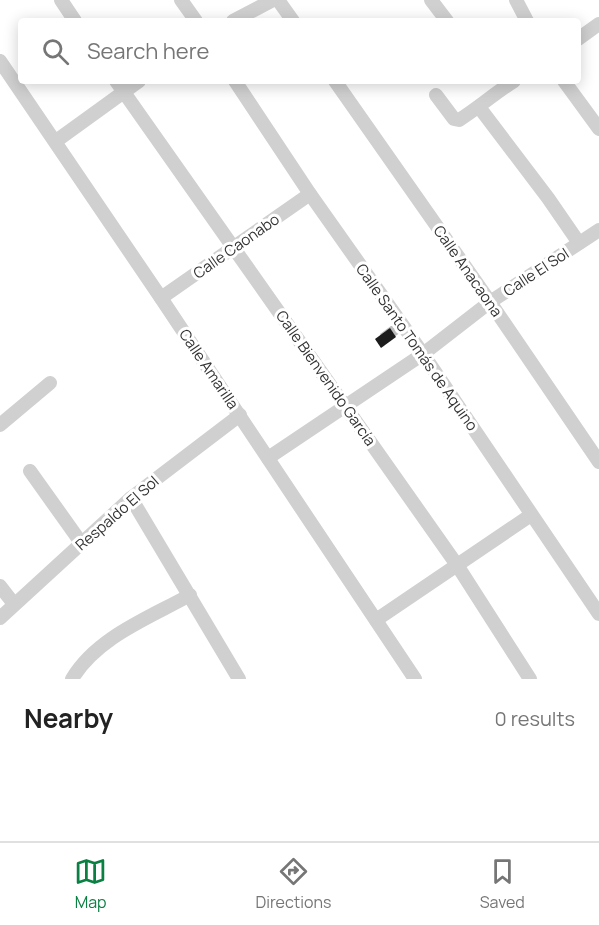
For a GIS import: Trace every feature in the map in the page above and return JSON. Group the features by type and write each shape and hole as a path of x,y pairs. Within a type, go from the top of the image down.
{"street":[{"path":"61,0 73,18"},
{"path":"181,0 193,18"},
{"path":"239,18 273,0"},
{"path":"278,0 291,18"},
{"path":"431,0 445,18"},
{"path":"516,0 526,18"},
{"path":"581,37 599,24"},
{"name":"Calle Amarilla","path":"0,61 56,141 415,679"},
{"name":"Calle Santo Tomás de Aquino","path":"238,84 310,194 423,354 599,614"},
{"name":"Calle Anacaona","path":"337,84 599,462"},
{"path":"566,84 599,129"},
{"path":"436,95 454,119 459,120 479,107 494,86"},
{"path":"56,141 119,87"},
{"name":"Calle Bienvenido García","path":"119,87 457,565 530,679"},
{"path":"479,107 579,243"},
{"name":"Calle Caonabo","path":"161,298 310,194"},
{"name":"Calle El Sol","path":"268,458 345,404 423,354 490,302 599,230"},
{"path":"0,425 50,383"},
{"name":"Respaldo El Sol","path":"0,618 131,498 240,416"},
{"path":"30,471 82,544"},
{"path":"131,498 239,679"},
{"path":"376,620 531,515"},
{"path":"0,586 14,604"},
{"path":"72,679 80,666 110,639 190,595"}],"building":[{"path":"390,328 396,337 381,348 375,339"}]}
